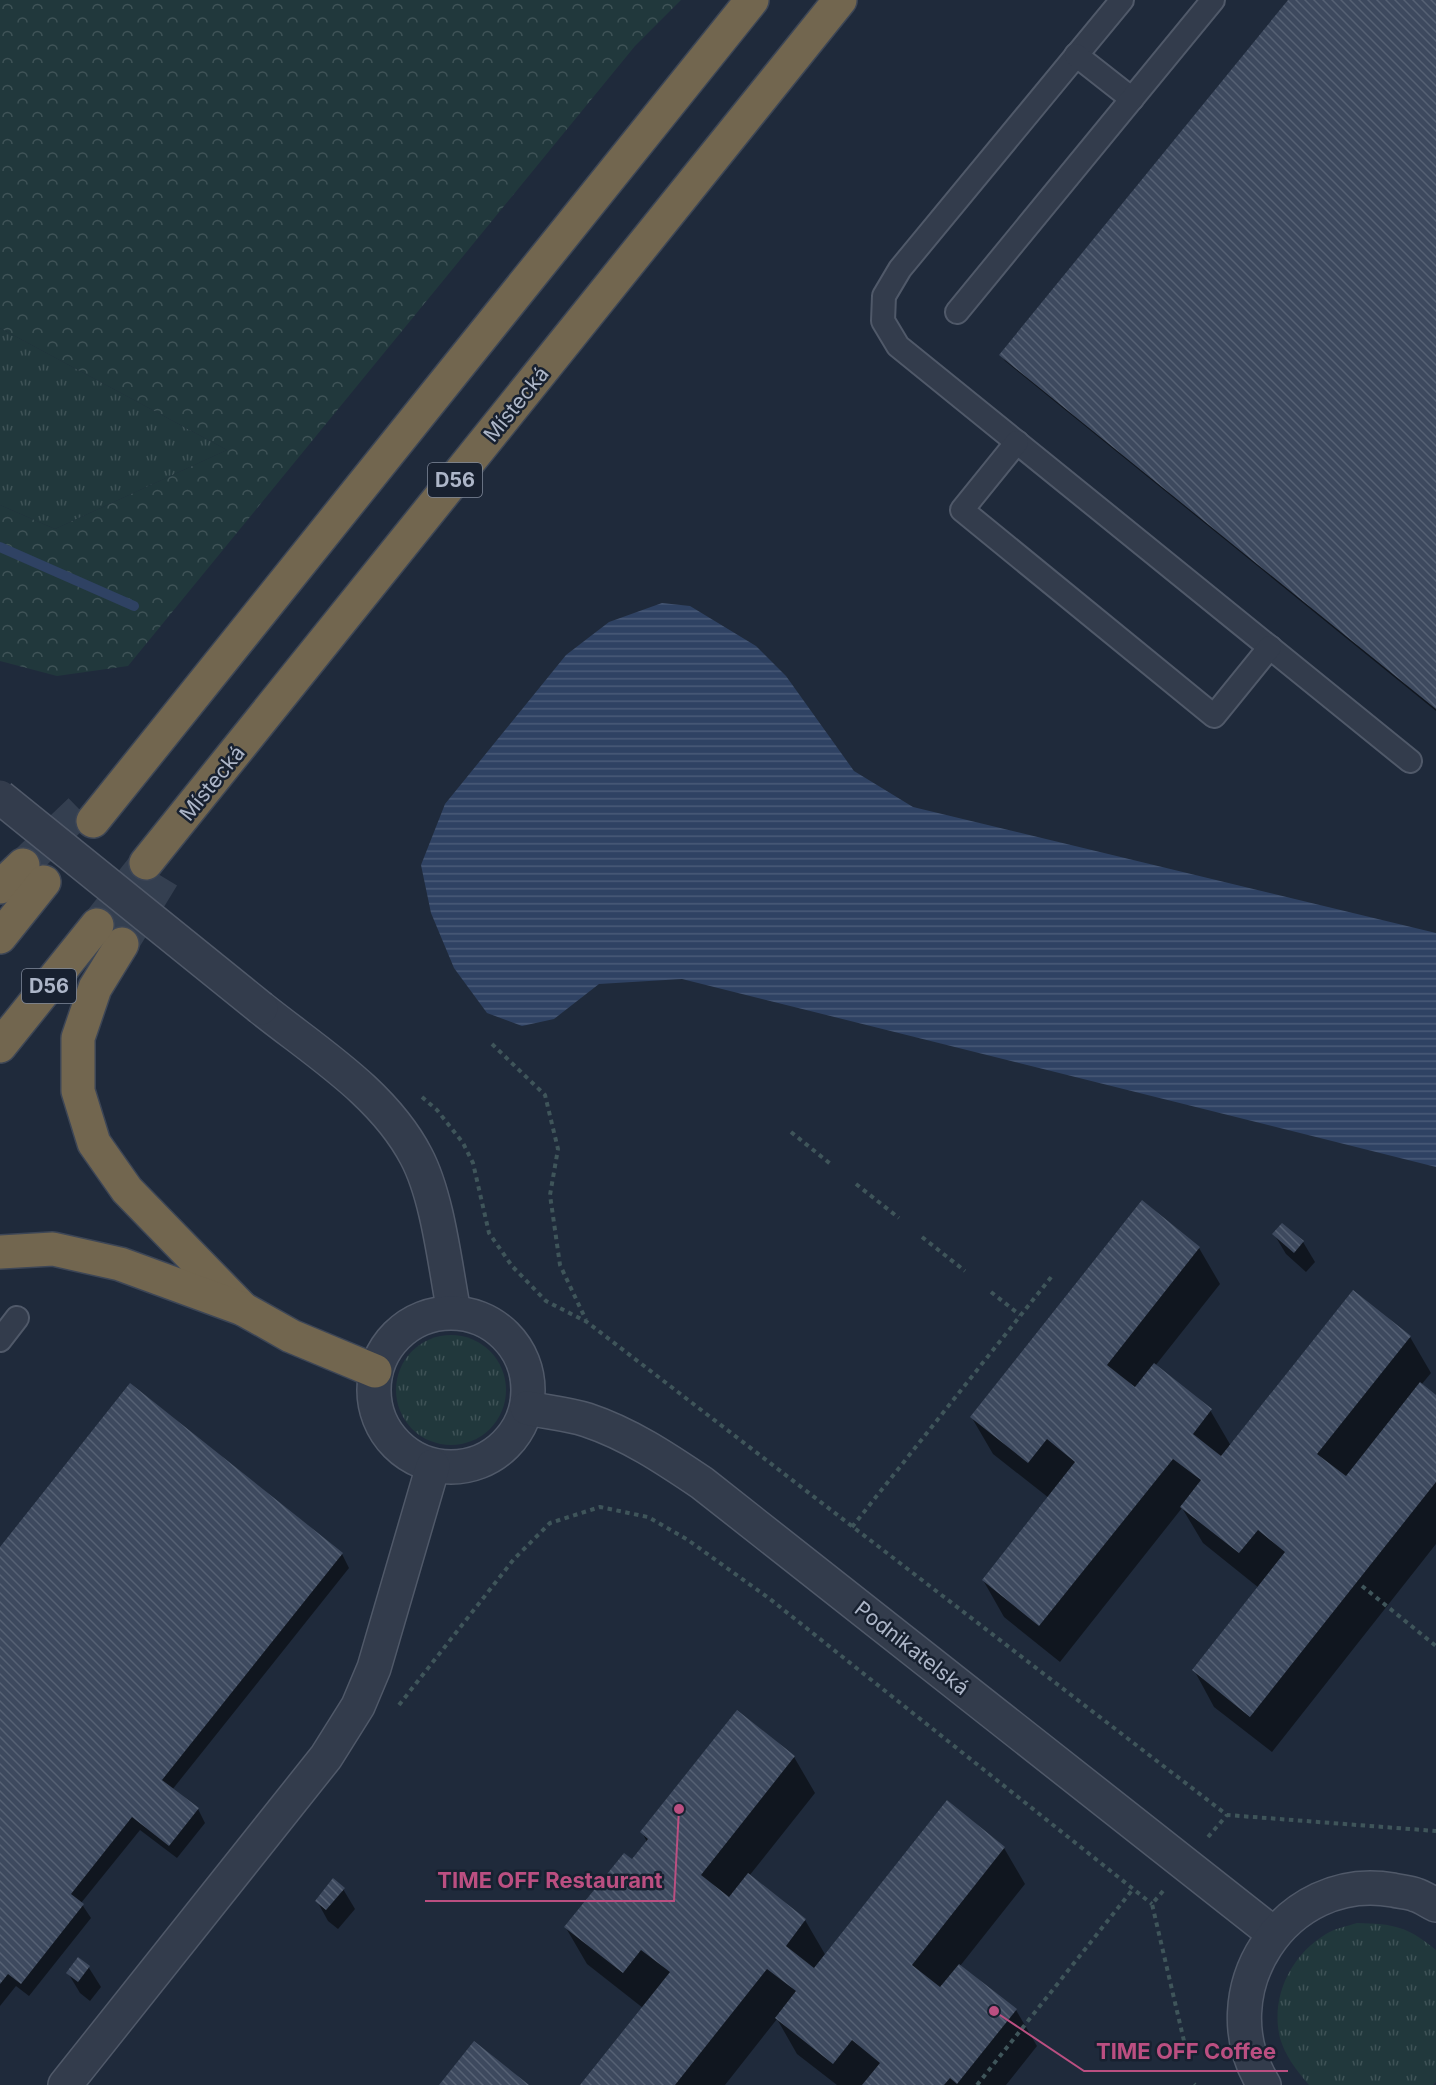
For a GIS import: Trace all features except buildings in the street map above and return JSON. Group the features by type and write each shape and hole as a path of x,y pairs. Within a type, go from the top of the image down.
{"highway":[{"path":"86,816 177,716 752,0"},
{"name":"Místecká","path":"155,870 254,730 840,0"},
{"path":"0,887 34,874 0,937"},
{"name":"D56","path":"0,1047 110,934 78,1038 78,1091 94,1143 127,1190 243,1309"},
{"path":"0,1252 54,1249 120,1264 243,1309 291,1336 375,1371"}],"street":[{"path":"0,797 372,1097 397,1125 417,1158 431,1194 454,1312"},
{"path":"454,1312 476,1317 497,1327 513,1343 524,1363 529,1385 527,1408 518,1431 502,1449 488,1458 481,1462 457,1467 433,1466 410,1456 392,1440 379,1419 374,1396 375,1371 383,1352 396,1334 413,1322 433,1314 454,1312"},
{"name":"Podnikatelská","path":"527,1408 585,1419 612,1429 653,1450 702,1483 1274,1934"},
{"path":"65,2085 326,1757 358,1706 374,1668 433,1466"},
{"path":"1264,2085 1256,2073 1246,2044 1244,2014 1251,1976 1258,1958 1274,1934 1304,1908 1321,1899 1349,1890 1379,1888 1415,1894 1436,1905"}],"lane":[{"path":"1122,0 900,268 884,296 883,321 898,346 1410,761"},
{"path":"957,312 1213,0"},
{"path":"1076,55 1132,99"},
{"path":"1017,442 962,510 1214,716 1270,647"},
{"path":"0,1340 17,1318"}],"path":[{"path":"492,1044 545,1095 558,1149 549,1195 560,1264 587,1322 1227,1815 1436,1831"},
{"path":"791,1132 833,1166"},
{"path":"856,1184 898,1218"},
{"path":"922,1236 964,1271"},
{"path":"852,1527 1052,1276"},
{"path":"991,1292 1020,1315"},
{"path":"395,1710 514,1559 550,1523 600,1507 648,1517 688,1540 770,1599 1152,1904 1184,2041"},
{"path":"1362,1586 1436,1646"},
{"path":"1206,1840 1227,1815"},
{"path":"1152,1904 1167,1886"},
{"path":"977,2085 1133,1888"}],"green space":[{"path":"0,0 681,0 635,46 128,666 57,676 0,661 0,505 55,529 227,450 0,328"},
{"path":"0,328 227,450 55,529 0,505"},
{"path":"451,1335 472,1339 490,1351 502,1369 506,1390 502,1411 490,1429 472,1441 451,1445 430,1441 412,1429 400,1411 396,1390 400,1369 412,1351 430,1339"},
{"path":"1357,1923 1381,1924 1408,1931 1436,1950 1436,2082 1433,2085 1309,2085 1285,2051 1280,2038 1278,2007 1286,1979 1293,1965 1303,1953 1326,1934"}],"water":[{"path":"662,603 690,606 756,646 786,676 854,771 913,807 1436,933 1436,1167 682,979 599,984 554,1019 522,1026 487,1013 454,968 431,913 421,865 445,804 566,655 609,622"}],"waterway":[{"path":"0,547 134,606"}],"tunnel":[{"path":"23,865 80,810"},
{"path":"97,925 146,863"},
{"path":"122,944 163,877"}],"place":[{"name":"TIME OFF Restaurant","path":"679,1809"},
{"name":"TIME OFF Coffee","path":"994,2011"}]}
